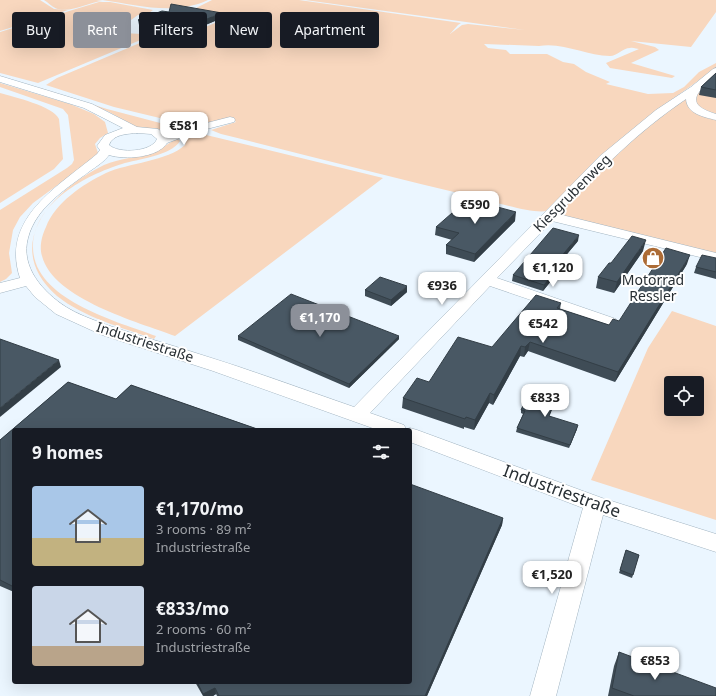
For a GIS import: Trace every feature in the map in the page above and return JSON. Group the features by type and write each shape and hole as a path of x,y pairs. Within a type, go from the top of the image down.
{"street":[{"name":"Kiesgrubenweg","path":"357,415 604,159 660,112 695,89 716,71"},
{"name":"Industriestraße","path":"0,79 88,106 135,130"},
{"path":"695,89 691,95 692,107 700,112 716,117"},
{"path":"106,116 112,127 113,135"},
{"name":"Industriestraße","path":"129,154 118,154 106,150 103,143 113,135 135,130 148,130 160,137 230,120"},
{"name":"Industriestraße","path":"78,176 107,162 129,154 151,150 161,144 160,137"},
{"name":"Industriestraße","path":"106,150 105,153 78,176 48,198 33,214 22,232 19,250 23,271 28,281 56,308 87,323 195,358 392,428"},
{"path":"548,216 716,257"},
{"path":"487,280 610,322"},
{"path":"0,288 28,281"},
{"name":"Industriestraße","path":"412,436 595,504 716,542"},
{"path":"543,696 595,504"}],"shaded area":[{"path":"0,0 40,0 54,9 68,10 62,12 12,12 12,27 0,31"},
{"path":"44,0 103,1 69,10 63,10 54,8"},
{"path":"102,0 208,0 195,5 182,7 156,8"},
{"path":"212,0 299,0 461,23 450,34 462,25 468,24 525,30 305,0 716,0 716,12 691,47 631,41 655,47 659,50 631,63 675,76 672,78 610,68 606,63 639,49 634,48 627,48 615,55 610,56 548,45 484,44 488,48 506,50 510,54 547,54 563,62 574,64 586,72 610,82 606,84 648,94 673,93 684,87 699,72 716,63 716,68 663,106 547,211 531,211 511,207 221,134 211,130 236,122 231,118 193,126 114,107 46,85 57,78 139,43 139,48 207,48 207,26 215,23 215,48 272,48 272,12 215,12 192,10"},
{"path":"99,2 110,2 153,10 150,12 139,12 139,15 131,20 131,12 73,12 73,48 121,48 38,83 0,73 0,32 12,28 12,48 65,48 65,12"},
{"path":"131,33 139,34 139,41 131,44"},
{"path":"716,78 716,116 701,111 694,99 697,94"},
{"path":"0,83 70,104 94,114 105,122 108,133 100,138 95,144 98,153 85,165 33,203 20,217 13,230 9,253 12,273 0,282 0,210 67,168 74,160 68,115 63,109 0,87"},
{"path":"40,88 107,109 164,124 170,129 166,130 136,127 109,112 92,105"},
{"path":"0,93 41,106 55,114 59,119 63,159 54,169 0,203"},
{"path":"687,97 688,104 716,118 716,255 570,219 558,214 626,142"},
{"path":"198,133 383,178 175,336 99,307 79,297 62,285 49,271 42,256 41,241 50,218 63,202 79,189 106,173 169,155 185,145 187,137"},
{"path":"178,139 180,141 176,146 162,154 122,164 93,175 65,192 47,210 51,204 67,189 104,165 151,153 174,140"},
{"path":"33,245 36,264 46,280 60,294 99,315 156,336 154,339 91,316 57,296 41,277 33,258"},
{"path":"672,311 716,326 716,520 591,480 648,348"}],"building":[{"path":"171,4 216,12 215,12 215,16 207,19 207,12 169,12"},
{"path":"716,73 716,90 701,87"},
{"path":"468,199 516,212 475,254 446,245 459,233 436,227"},
{"path":"553,228 579,235 556,263 561,265 544,285 513,275"},
{"path":"632,236 646,240 617,282 598,277 609,263 611,263"},
{"path":"666,248 690,255 618,372 530,342 525,347 521,346 494,395 490,393 475,420 466,417 465,419 403,398 417,378 429,382 458,337 492,347 536,295 561,303 557,308 609,325 613,319 619,321"},
{"path":"702,255 716,258 716,272 696,267"},
{"path":"380,277 407,286 391,300 365,290"},
{"path":"291,294 399,336 349,384 238,336"},
{"path":"0,339 59,360 0,408"},
{"path":"68,382 116,399 131,385 254,428 14,428"},
{"path":"531,388 557,396 549,416 578,425 570,445 517,428 525,411 521,410"},
{"path":"12,430 12,586 0,580 0,440"},
{"path":"412,485 503,518 425,696 219,696 215,688 203,694 198,684 412,684"},
{"path":"626,550 639,555 633,575 620,570"},
{"path":"619,652 716,688 716,696 634,696 612,688"}],"place":[{"name":"Motorrad Ressler","path":"653,258"}]}
